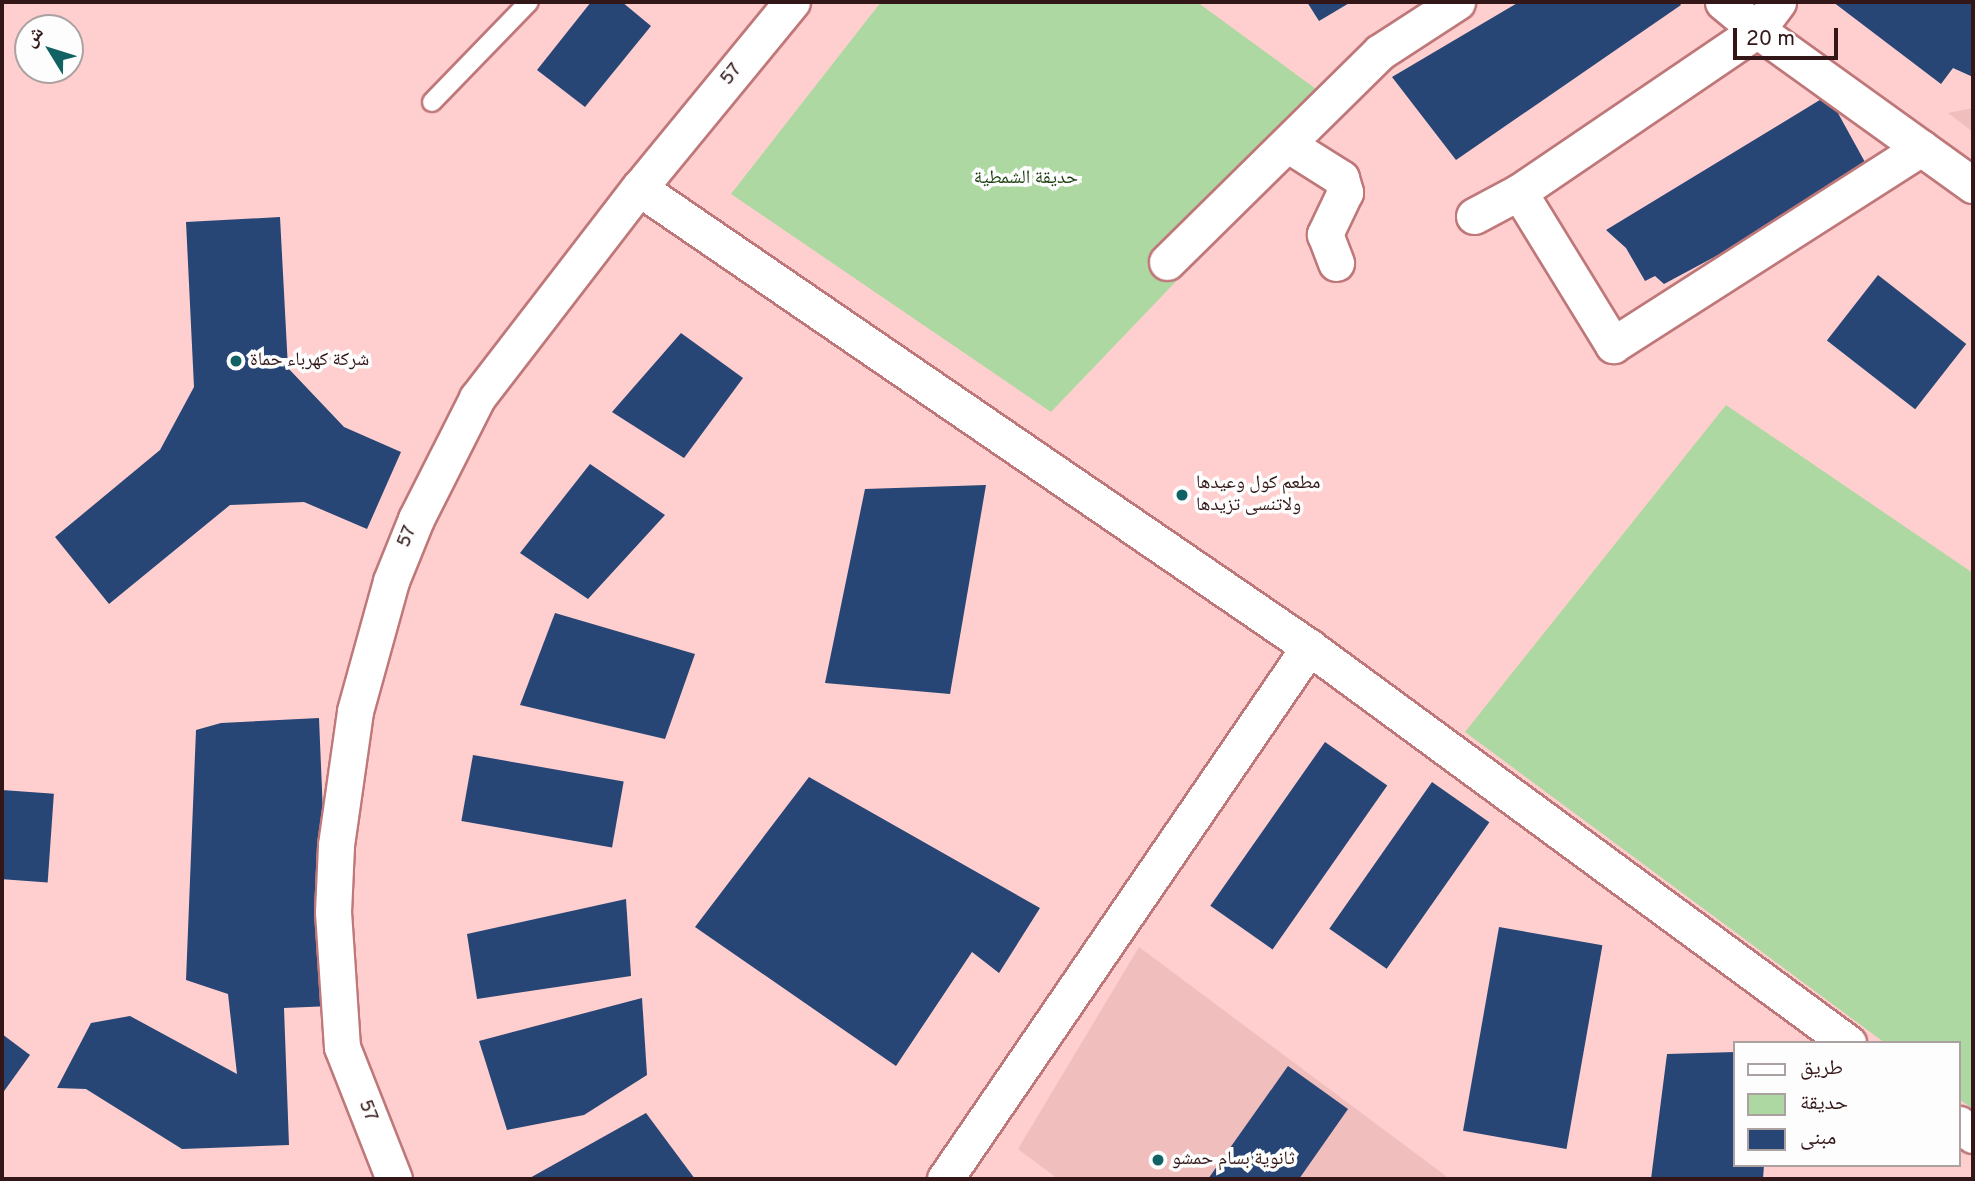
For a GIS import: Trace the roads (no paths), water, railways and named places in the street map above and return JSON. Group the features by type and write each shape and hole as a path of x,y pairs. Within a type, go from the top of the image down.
{"street":[{"name":"57","path":"394,1179 342,1047 335,979 336,845 355,711 391,582 416,519 477,398 639,188 792,2"},
{"path":"1167,262 1380,52 1457,2"},
{"path":"1723,2 1757,30 1973,186"},
{"path":"1474,216 1519,192 1757,30 1778,2"},
{"path":"1287,144 1340,178 1345,191 1325,234 1336,263"},
{"path":"1519,192 1613,345 1921,148"},
{"path":"639,188 1309,647 1845,1041"},
{"path":"944,1179 1309,647"}],"lane":[{"path":"432,102 529,2"}],"place":[{"name":"شركة كهرباء حماة","path":"236,361"},
{"name":"مطعم كول وعيدها ولاتنسى تزيدها","path":"1182,495"},
{"name":"ثانوية بسام حمشو","path":"1158,1160"}],"park label":[{"name":"حديقة الشمطية","path":"1026,179"}]}
